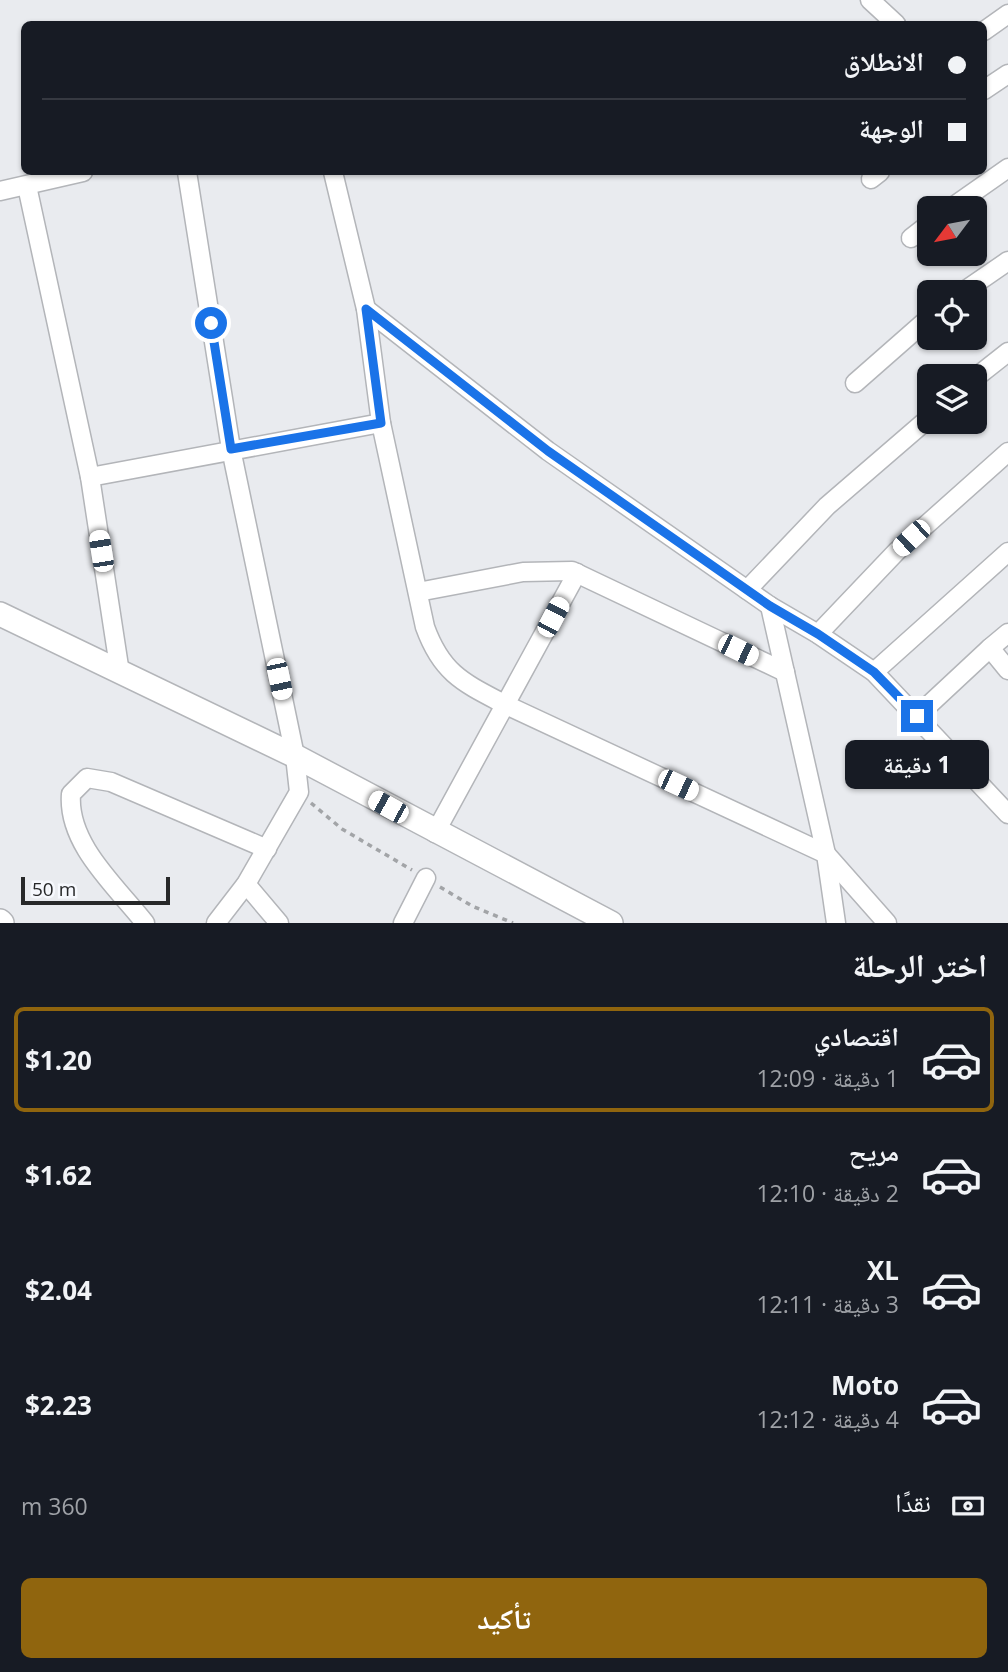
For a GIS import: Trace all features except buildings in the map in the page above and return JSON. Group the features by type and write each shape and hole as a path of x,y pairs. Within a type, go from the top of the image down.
{"street":[{"path":"870,0 893,21"},
{"path":"987,29 1008,13"},
{"path":"987,88 1008,74"},
{"path":"968,196 1008,168"},
{"path":"0,191 72,175"},
{"path":"187,175 231,449 295,756 299,792 246,884 216,923"},
{"path":"334,175 366,309 381,423 418,592 432,647 446,668 461,682 506,705 826,854 887,923"},
{"path":"27,187 90,477 120,673"},
{"path":"911,238 917,234"},
{"path":"980,280 1008,261"},
{"path":"366,309 548,451 770,606 874,672 1008,814"},
{"path":"855,383 917,329"},
{"path":"987,369 1008,352"},
{"path":"90,477 381,423"},
{"path":"747,590 827,506 917,428"},
{"path":"818,634 897,551 1008,452"},
{"path":"874,672 1008,551"},
{"path":"418,592 523,572 550,569 577,573 785,673"},
{"path":"435,833 577,573"},
{"path":"770,606 826,854 836,923"},
{"path":"0,614 295,756 435,833 611,923"},
{"path":"917,716 1008,633"},
{"path":"990,648 1008,670"},
{"path":"145,923 81,841 72,821 71,794 87,778 111,782 267,849"},
{"path":"403,923 426,878"},
{"path":"246,884 279,923"}],"path":[{"path":"299,792 342,829 472,906 513,923"}],"route":[{"path":"211,323 231,449 381,423 366,309 548,451 770,606 874,672 917,716"}]}
